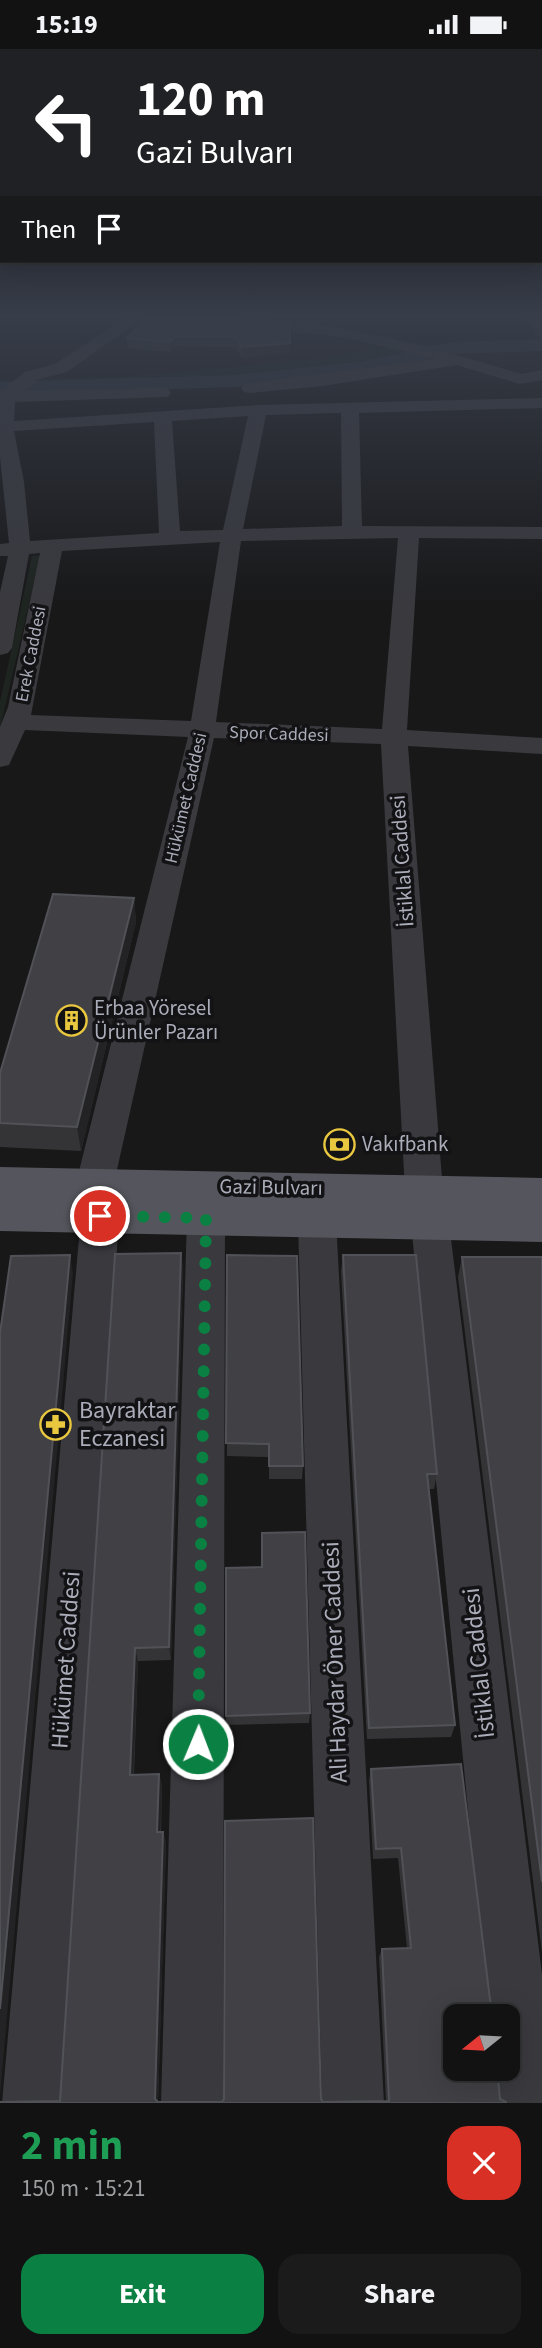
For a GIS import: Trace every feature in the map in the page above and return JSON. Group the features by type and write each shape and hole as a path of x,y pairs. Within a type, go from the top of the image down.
{"main road":[{"name":"Gazi Bulvarı","path":"0,1183 206,1218 317,1221 542,1195"},
{"name":"Gazi Bulvarı","path":"0,1214 98,1200 427,1207 542,1224"}],"street":[{"path":"2,427 197,414"},
{"name":"Hükümet Caddesi","path":"33,2103 98,1200 202,731 232,534 257,414"},
{"path":"350,414 352,530"},
{"path":"163,416 170,538"},
{"name":"Erek Caddesi","path":"1,639 10,549 2,427"},
{"path":"10,549 232,534 352,530 542,533"},
{"name":"İstiklal Caddesi","path":"408,531 394,737 427,1207 527,2103"},
{"name":"Erek Caddesi","path":"0,759 17,722 52,546"},
{"name":"Spor Caddesi","path":"17,722 394,737 542,746"},
{"path":"192,2103 206,1218"},
{"name":"Ali Haydar Öner Caddesi","path":"317,1221 353,2103"}],"shaded area":[{"path":"32,556 40,556 0,729 0,702"}],"building":[{"name":"Erbaa Yöresel Ürünler Pazarı","path":"53,894 134,898 77,1127 0,1123 0,1073"},
{"path":"181,1253 169,1647 135,1648 130,1775 159,1774 157,1832 163,1832 155,2099 158,2102 222,2102 224,2099 225,1821 313,1818 321,2099 323,2102 389,2101 382,1949 411,1948 401,1848 376,1849 371,1769 461,1764 491,2004 443,2004 443,2081 498,2081 500,2099 506,2103 0,2103 60,2101 115,1254"},
{"path":"70,1255 0,2009 0,1333 11,1256"},
{"path":"227,1255 297,1256 303,1466 269,1466 269,1444 226,1443"},
{"path":"343,1255 416,1255 437,1474 427,1474 455,1725 369,1728"},
{"path":"462,1257 542,1257 542,1882"},
{"path":"305,1532 310,1713 226,1716 226,1568 262,1567 262,1533"}],"place":[{"name":"Erbaa Yöresel Ürünler Pazarı","path":"71,1020"},
{"name":"Vakıfbank","path":"339,1144"},
{"name":"Bayraktar Eczanesi","path":"56,1424"}],"route":[{"path":"100,1216 206,1218 198,1744"}]}
